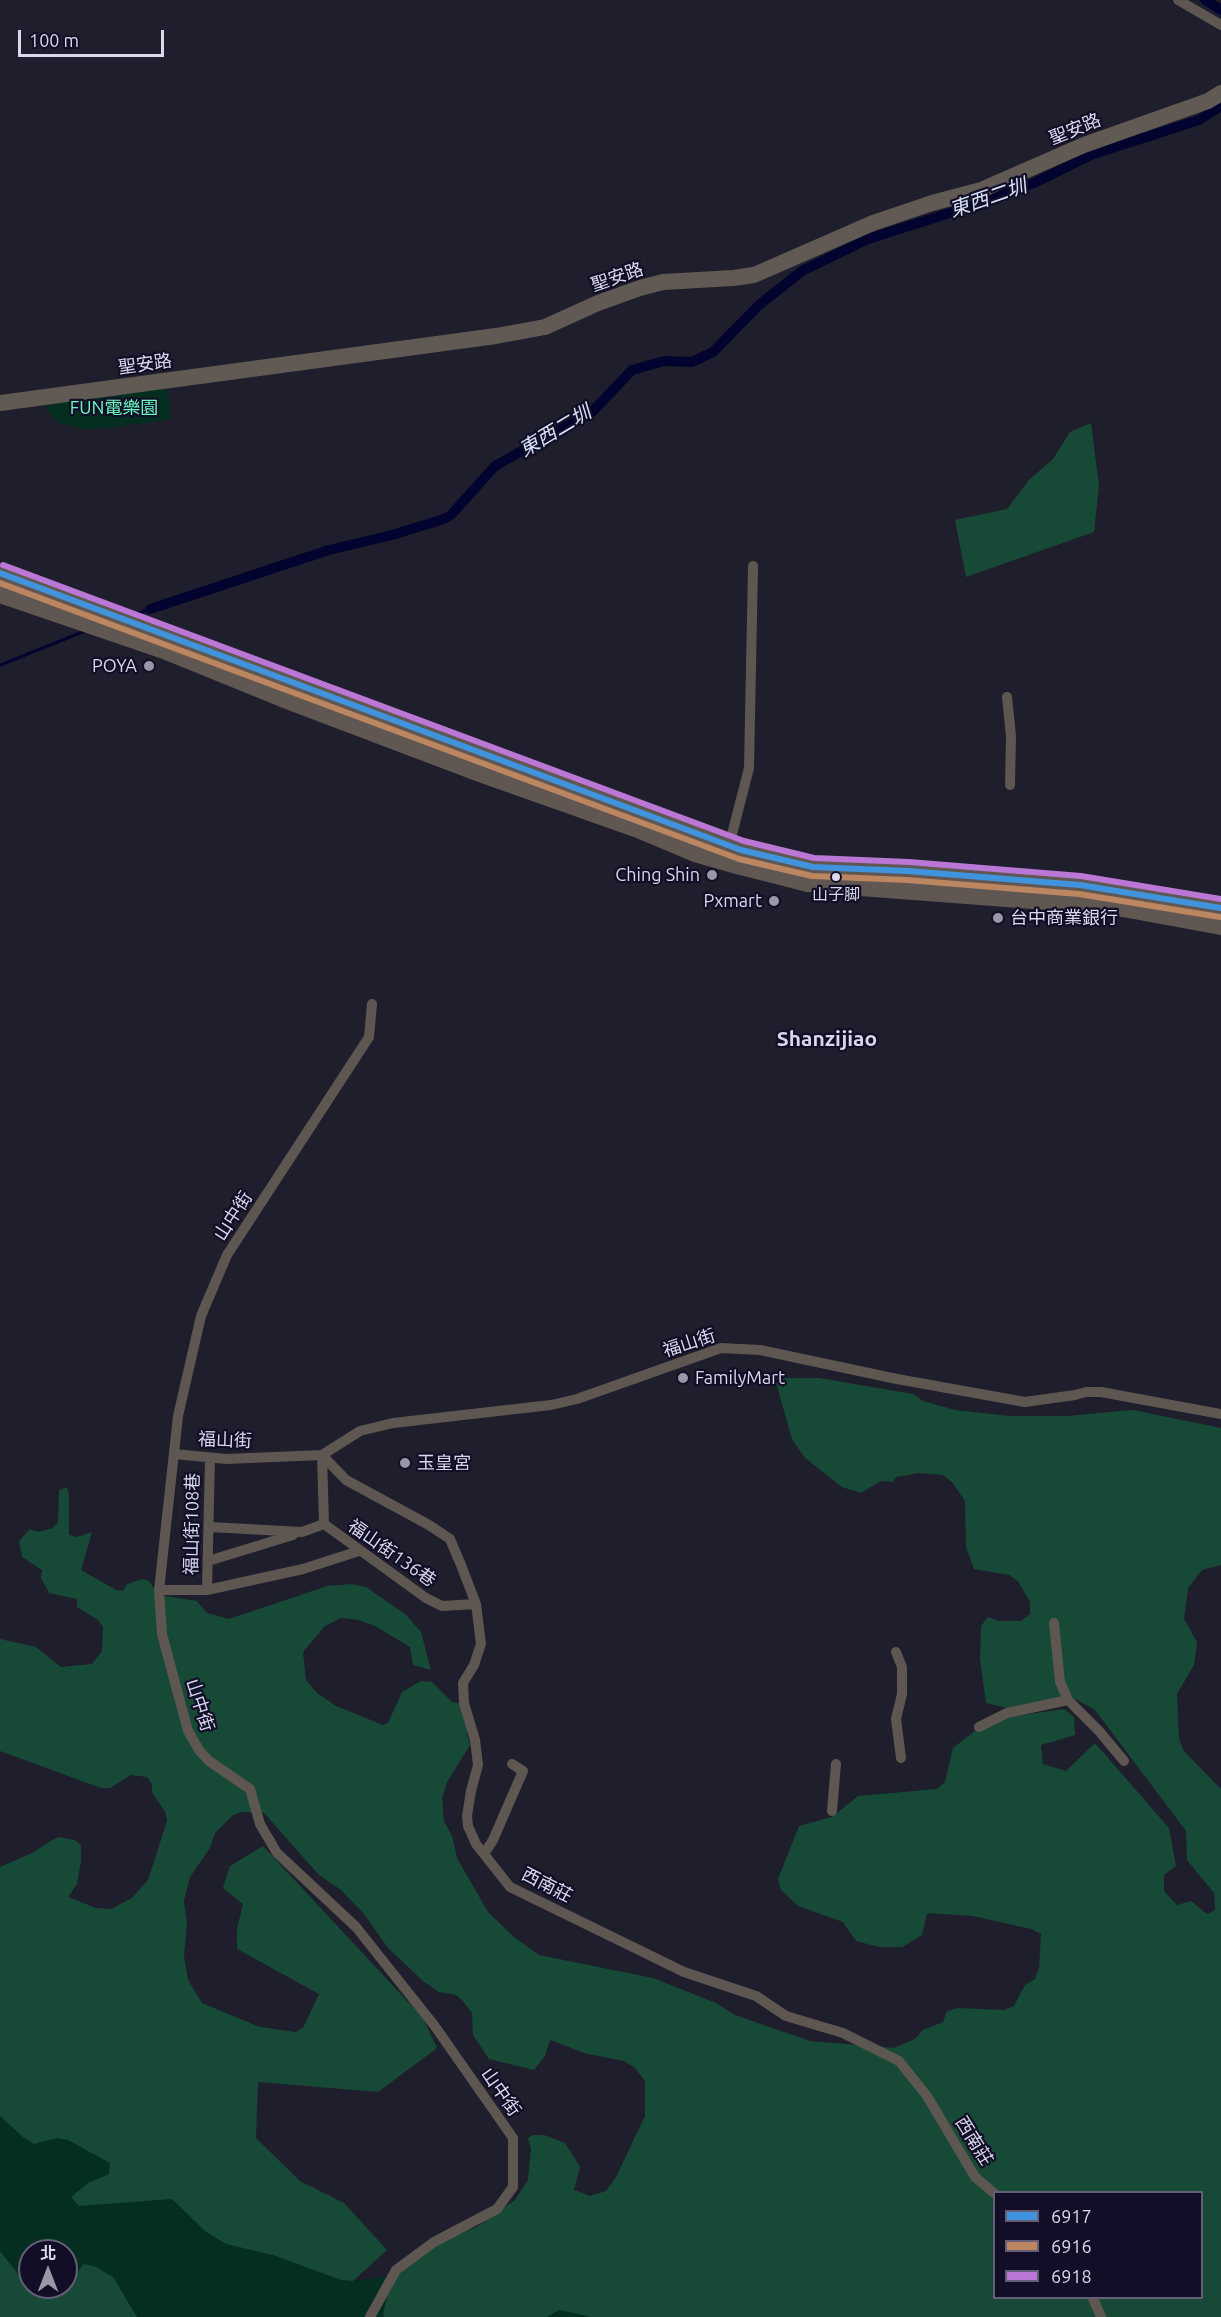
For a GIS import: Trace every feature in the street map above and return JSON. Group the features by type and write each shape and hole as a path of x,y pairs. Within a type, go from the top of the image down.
{"main road":[{"path":"0,573 729,846 813,867 908,871 1080,885 1221,908"},
{"path":"0,594 164,651 480,773 638,829 695,853 736,865 808,883 1059,902 1122,909 1221,926"}],"street":[{"path":"1178,0 1221,25"},
{"name":"聖安路","path":"0,404 496,336 545,327 629,291 663,282 754,275 873,223 932,203 981,190 1084,145 1208,101 1221,93"},
{"path":"729,846 749,768 753,566"},
{"path":"1007,697 1011,736 1010,785"},
{"name":"山中街","path":"370,2317 396,2270 434,2242 497,2209 513,2187 513,2138 434,2025 356,1927 277,1853 260,1824 250,1789 209,1761 199,1750 188,1731 162,1634 159,1590 178,1416 201,1316 227,1255 369,1037 372,1004"},
{"name":"福山街","path":"174,1454 226,1459 322,1455 360,1431 393,1423 551,1405 577,1399 721,1348 760,1350 1025,1402 1086,1392 1101,1392 1221,1414"},
{"name":"福山街136巷","path":"322,1455 324,1524 359,1551 442,1606 476,1604"},
{"name":"西南莊","path":"322,1455 346,1480 429,1525 450,1539 476,1604 482,1644 474,1665 463,1683 464,1703 475,1740 478,1765 471,1791 467,1816 468,1826 476,1844 510,1887 684,1972 756,1996 786,2016 843,2033 899,2061 927,2096 975,2177 993,2192"},
{"name":"福山街108巷","path":"207,1590 210,1458"},
{"path":"208,1561 324,1524"},
{"path":"210,1527 302,1532"},
{"path":"159,1590 207,1590 303,1569 359,1551"},
{"path":"1054,1623 1060,1682 1068,1700 1099,1731 1124,1761"},
{"path":"897,1652 902,1667 902,1694 896,1719 901,1758"},
{"path":"979,1727 1007,1713 1068,1700"},
{"path":"483,1854 493,1840 523,1771 512,1764"},
{"path":"832,1811 836,1764"},
{"path":"1093,2299 1101,2317"}],"green space":[{"name":"FUN電樂園","path":"166,381 171,419 109,428 86,429 59,423 47,410 43,398"},
{"path":"1091,423 1099,486 1094,532 966,577 955,520 1007,509 1029,480 1053,459 1070,432"},
{"path":"785,1378 819,1378 913,1394 923,1401 955,1410 1010,1416 1067,1416 1133,1410 1221,1428 1221,1565 1202,1570 1188,1588 1184,1619 1197,1642 1194,1665 1177,1694 1179,1739 1183,1750 1221,1789 1221,2317 592,2317 559,2310 547,2317 384,2317 392,2276 429,2244 475,2228 515,2200 528,2180 531,2149 528,2138 533,2135 544,2135 565,2143 580,2167 574,2190 590,2196 606,2191 616,2177 645,2116 645,2081 634,2067 624,2061 584,2053 550,2040 545,2056 534,2070 489,2059 473,2035 472,2013 461,1999 456,1995 439,1992 424,1982 388,1948 364,1914 341,1890 319,1875 264,1813 241,1812 233,1815 215,1833 210,1848 190,1877 184,1901 187,1925 184,1956 188,1980 202,2003 260,2027 296,2032 303,2028 319,1994 237,1949 237,1929 243,1904 223,1888 230,1866 263,1846 423,2018 437,2048 378,2092 258,2082 256,2138 300,2181 344,2203 387,2250 353,2281 341,2280 273,2255 226,2244 206,2232 172,2199 79,2206 71,2197 88,2183 109,2174 110,2163 68,2140 57,2138 34,2144 0,2116 0,1867 32,1853 59,1837 75,1840 81,1845 81,1861 77,1884 68,1897 96,1908 111,1909 132,1898 148,1880 167,1821 165,1812 152,1792 152,1784 147,1777 131,1775 110,1788 101,1788 0,1751 0,1639 36,1647 61,1667 92,1664 102,1651 103,1627 98,1620 77,1607 77,1599 49,1593 41,1578 42,1570 22,1557 19,1541 30,1529 38,1532 53,1528 58,1522 59,1490 67,1487 69,1535 77,1537 92,1532 81,1570 116,1590 123,1591 127,1584 142,1579 149,1581 158,1595 197,1601 207,1613 229,1619 327,1586 351,1584 366,1587 405,1614 421,1632 431,1670 413,1665 410,1647 375,1626 359,1620 341,1618 325,1626 303,1652 306,1680 317,1693 336,1706 383,1725 388,1723 402,1692 421,1681 432,1682 452,1702 469,1705 467,1734 470,1745 447,1782 442,1798 444,1821 452,1836 457,1858 488,1912 514,1937 539,1955 653,1978 716,2003 735,2015 810,2041 894,2048 915,2039 923,2030 943,2022 947,2011 958,2008 1003,2010 1014,2006 1025,1985 1035,1979 1039,1968 1041,1934 1031,1929 973,1916 927,1913 922,1935 902,1947 879,1947 856,1941 843,1922 798,1906 781,1890 778,1879 799,1826 832,1817 858,1796 937,1789 945,1782 953,1748 980,1727 1001,1718 1064,1709 1074,1717 1075,1735 1041,1745 1043,1764 1066,1771 1095,1743 1169,1828 1176,1866 1164,1875 1164,1891 1177,1905 1191,1901 1207,1914 1215,1910 1214,1893 1187,1860 1186,1831 1095,1710 1068,1695 1007,1708 986,1703 980,1659 981,1626 988,1617 999,1621 1021,1621 1030,1614 1030,1602 1018,1581 1009,1575 974,1569 966,1547 965,1501 952,1482 943,1475 920,1473 896,1477 893,1482 881,1481 861,1493 842,1487 805,1458 792,1439 776,1383"},
{"path":"0,2116 34,2144 57,2138 68,2140 110,2163 109,2174 88,2183 79,2206 172,2199 206,2232 226,2244 273,2255 341,2280 353,2281 392,2276 384,2317 137,2317 113,2277 83,2264 78,2272 78,2239 18,2239 18,2274 0,2251"},
{"path":"0,2251 18,2274 18,2299 78,2299 78,2272 83,2264 94,2266 113,2277 137,2317 0,2317"},
{"path":"559,2310 584,2314 592,2317 547,2317"}],"waterway":[{"path":"1205,0 1221,10"},
{"name":"東西二圳","path":"150,609 329,550 392,535 444,519 451,515 495,466 592,412 632,370 664,361 692,362 713,352 759,305 802,271 868,239 1034,183 1091,155 1199,120 1221,106"},
{"name":"東西二圳","path":"134,615 150,609"},
{"name":"東西二圳","path":"0,665 85,631"}],"transit line":[{"name":"6918","path":"3,565 744,841 814,858 909,862 1081,876 1221,899"},
{"name":"6917","path":"0,573 741,850 813,867 908,871 1080,885 1221,908"},
{"name":"6916","path":"0,583 739,859 812,876 907,880 1079,894 1220,917"}],"place":[{"name":"POYA","path":"149,666"},
{"name":"Ching Shin","path":"712,875"},
{"name":"山子脚","path":"836,877"},
{"name":"Pxmart","path":"774,901"},
{"name":"台中商業銀行","path":"998,918"},
{"name":"FamilyMart","path":"683,1378"},
{"name":"玉皇宮","path":"405,1463"}],"district":[{"name":"Shanzijiao","path":"827,1039"}]}
